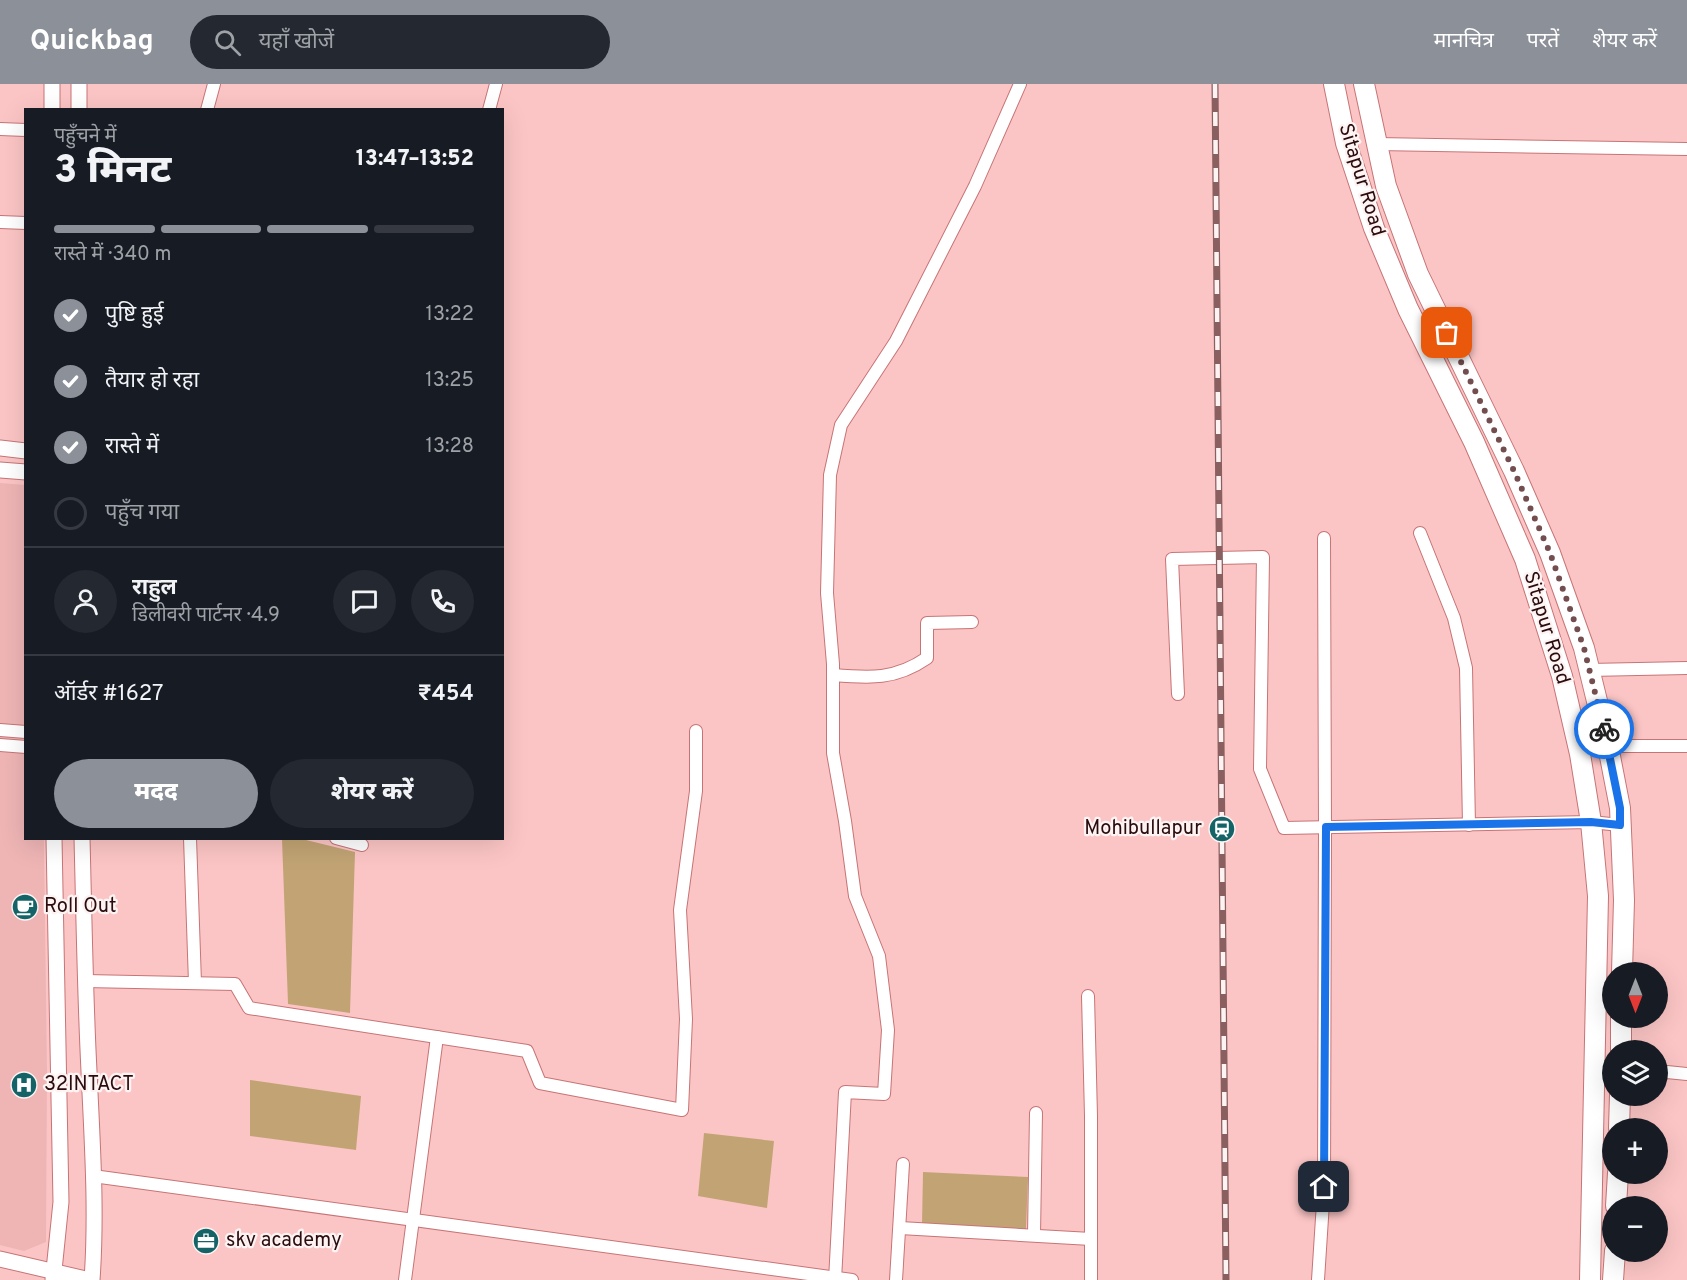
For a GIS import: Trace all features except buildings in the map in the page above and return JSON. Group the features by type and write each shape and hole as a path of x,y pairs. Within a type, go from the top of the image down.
{"main road":[{"name":"Sitapur Road","path":"1334,84 1346,143 1374,228 1408,309 1474,442 1525,559 1562,675 1580,754 1591,822 1598,896 1590,1280"},
{"name":"Sitapur Road","path":"1364,84 1386,186 1418,274 1514,471 1550,553 1584,648 1608,746 1620,808 1624,900 1622,962"},
{"path":"1613,1280 1614,1262"}],"street":[{"path":"52,84 52,108"},
{"path":"79,84 79,108"},
{"path":"208,108 214,84"},
{"path":"490,108 496,84"},
{"path":"835,1279 845,1092 884,1094 888,1030 879,956 855,896 833,753 833,675 827,593 830,475 841,425 896,340 975,186 1020,84"},
{"path":"0,129 24,130"},
{"path":"1376,144 1687,148"},
{"path":"0,222 24,224"},
{"path":"0,448 24,451"},
{"path":"0,470 24,472"},
{"path":"1420,533 1455,618 1466,668 1469,825"},
{"path":"1318,1280 1324,1187 1326,827 1324,538"},
{"path":"1178,694 1172,559 1263,557 1260,770 1284,828 1591,822 1620,825"},
{"path":"833,675 890,676 912,668 927,658 927,623 972,622"},
{"path":"1589,670 1687,668"},
{"path":"0,730 24,732"},
{"path":"85,981 235,984 249,1008 527,1051 540,1083 682,1110 686,1019 680,910 696,791 696,731"},
{"path":"0,745 24,747"},
{"path":"1608,746 1687,746"},
{"path":"54,840 61,1202 54,1276"},
{"path":"0,1259 54,1276 91,1280 94,1256 93,1176 82,840"},
{"path":"190,840 195,983"},
{"path":"343,840 362,845"},
{"path":"1088,996 1091,1280"},
{"path":"405,1280 437,1037"},
{"path":"1668,1072 1687,1074"},
{"path":"1034,1235 1036,1113"},
{"path":"896,1280 903,1164"},
{"path":"93,1176 852,1280"},
{"path":"900,1228 1091,1239"}],"shaded area":[{"path":"0,483 24,485 24,840 44,840 47,1072 46,1242 24,1251 0,1245"},
{"path":"282,840 306,840 355,852 350,1013 288,1004"},
{"path":"250,1080 361,1096 356,1150 250,1136"},
{"path":"704,1133 774,1141 767,1208 698,1196"},
{"path":"923,1172 1028,1177 1026,1229 922,1224"}],"railway":[{"path":"1215,84 1226,1280"}],"way so far":[{"path":"1447,333 1514,471 1550,553 1584,648 1604,729"}],"place":[{"name":"Mohibullapur","path":"1222,829"},
{"name":"Roll Out","path":"25,907"},
{"name":"32INTACT","path":"24,1085"},
{"name":"skv academy","path":"206,1241"}],"route":[{"path":"1324,1187 1326,827 1591,822 1620,825 1620,808 1604,729"}]}
